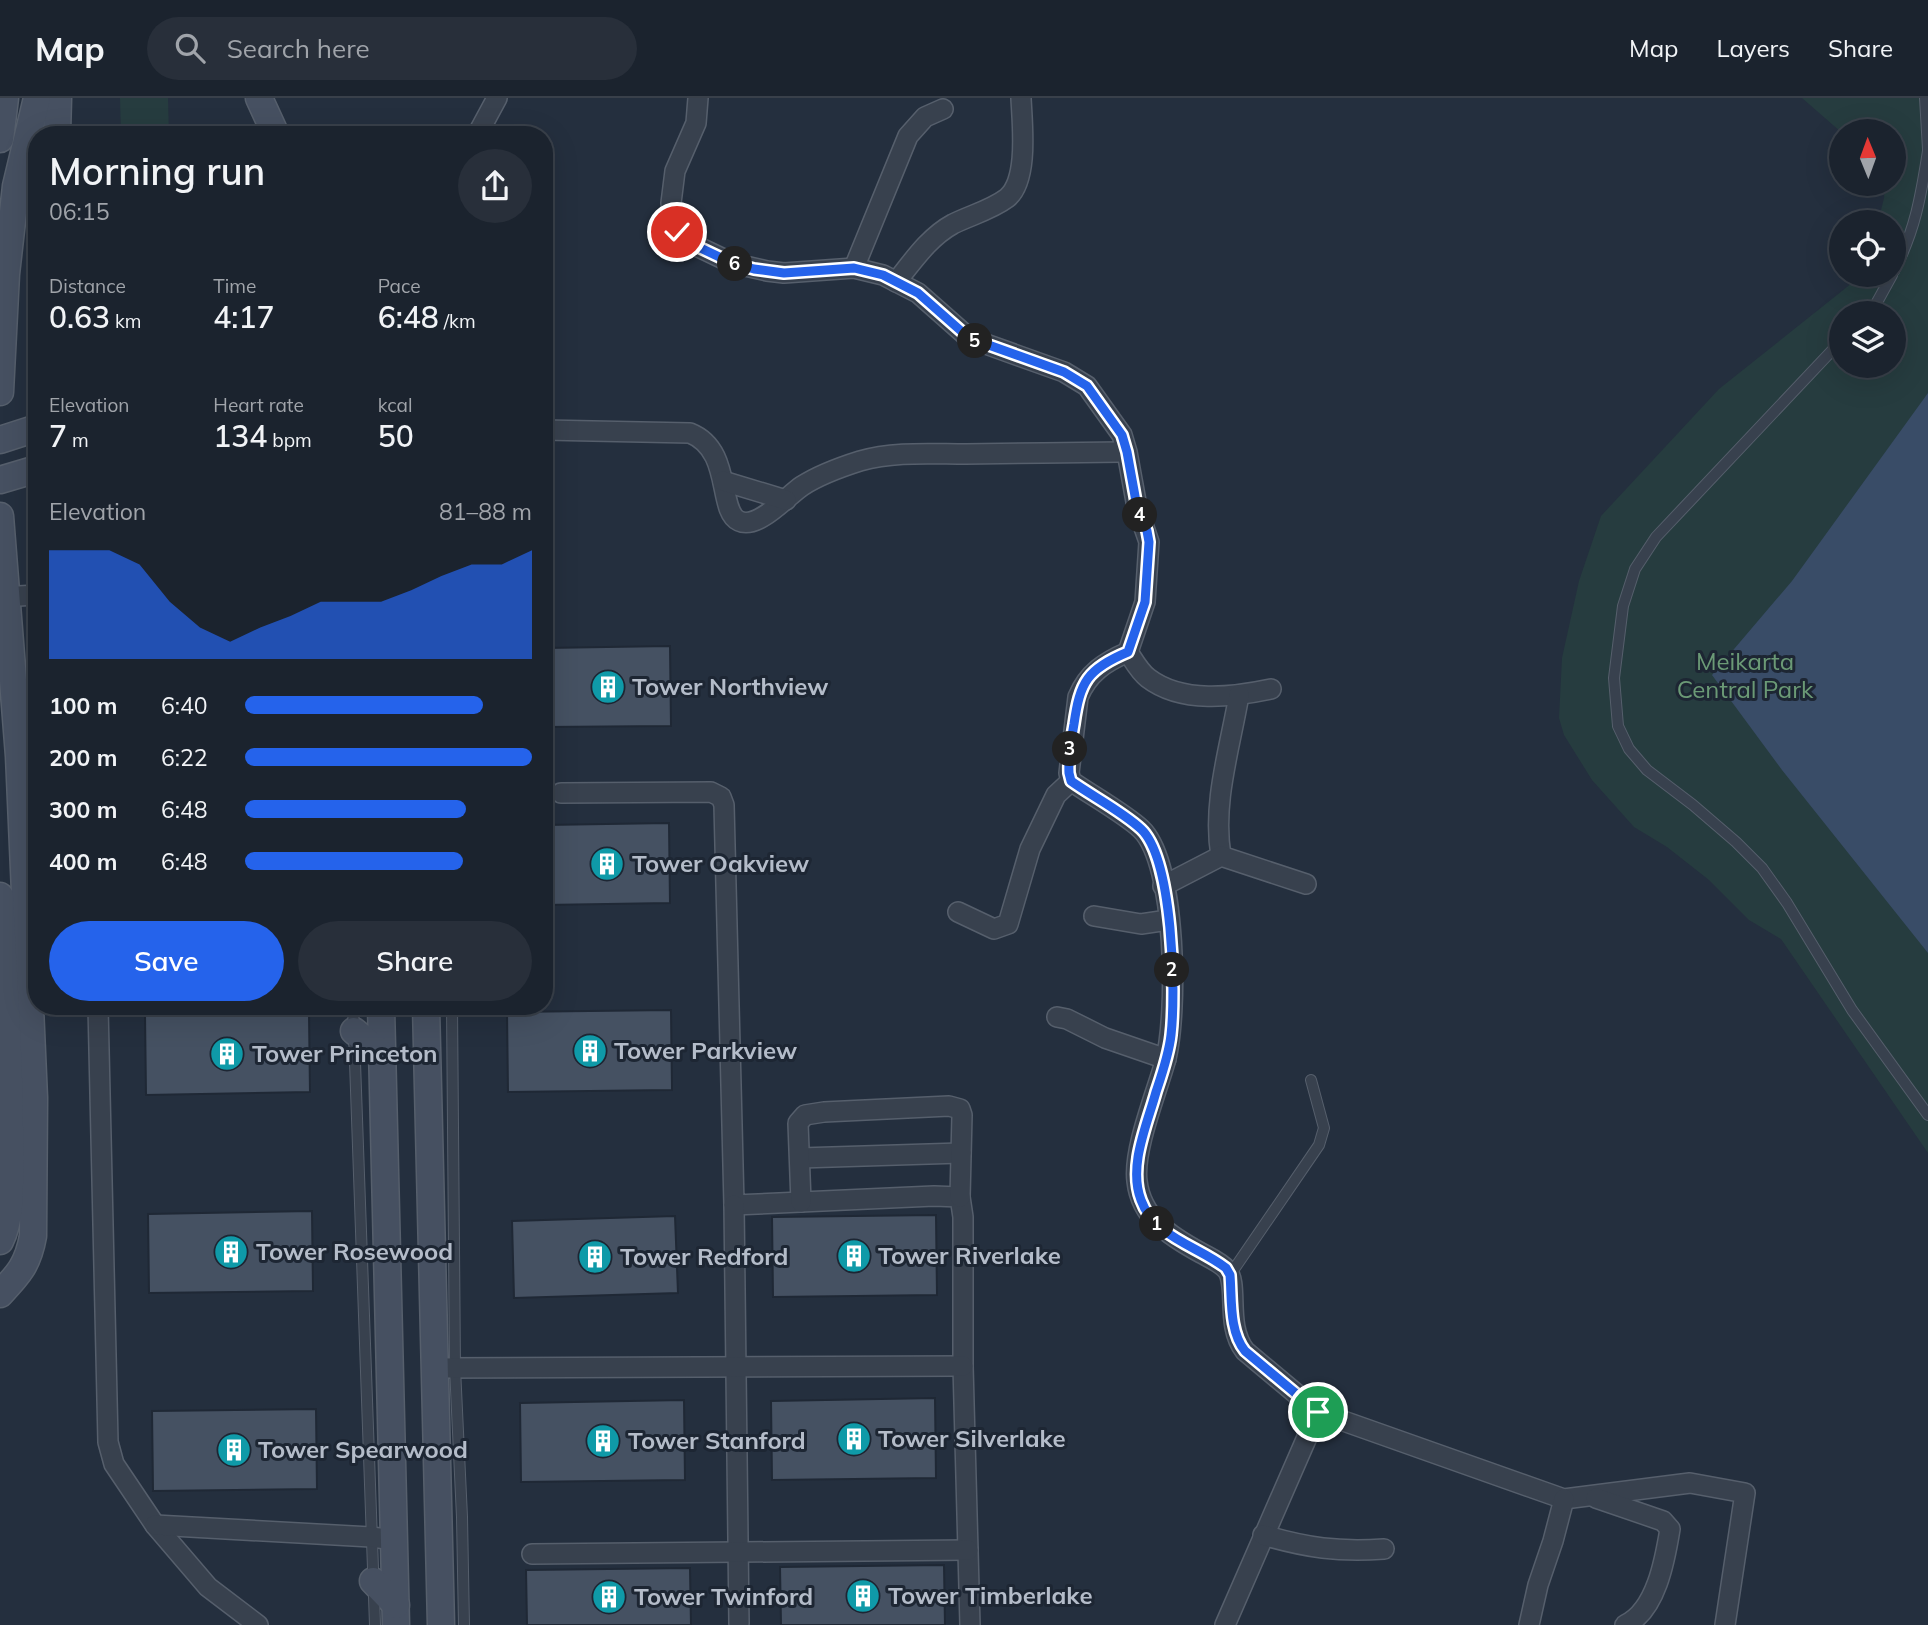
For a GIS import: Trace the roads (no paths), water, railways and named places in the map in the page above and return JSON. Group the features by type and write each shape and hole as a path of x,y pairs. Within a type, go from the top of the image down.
{"main road":[{"path":"0,139 5,98"},
{"path":"30,126 37,98"},
{"path":"57,126 58,98"},
{"path":"259,98 272,126"},
{"path":"0,392 6,274 16,187 28,136"},
{"path":"0,440 28,431"},
{"path":"0,480 28,471"},
{"path":"0,516 3,596 19,756 28,961"},
{"path":"0,896 10,1154 6,1230 0,1241"},
{"path":"0,1294 21,1271 30,1255 33,1236 34,1098 30,1015"},
{"path":"381,1015 383,1539 396,1615"},
{"path":"426,1015 446,1368 441,1625"},
{"path":"354,1018 382,1054"},
{"path":"373,1581 396,1615"}],"street":[{"path":"482,126 497,98"},
{"path":"698,98 696,123 675,171 671,203 677,232 690,243 732,263 754,269 784,273 854,268 883,275 918,293 969,338 1064,372 1087,386 1116,426 1127,452 1137,507 1149,542 1145,602 1128,652 1103,664 1083,685 1078,697 1068,761 1071,781 1142,830 1154,851 1163,886 1172,950 1171,1036 1138,1154 1136,1179 1141,1201 1152,1219 1166,1232 1217,1262 1230,1275 1234,1328 1238,1343 1318,1412 1564,1499 1690,1483 1745,1493 1725,1625"},
{"path":"896,282 927,243 952,225 981,213 1009,196 1020,172 1024,144 1021,98"},
{"path":"854,268 908,136 925,117 943,109"},
{"path":"553,430 690,433 703,438 718,460 731,513 739,521 752,523 801,487 843,466 874,457 916,454 1121,452"},
{"path":"723,481 786,500"},
{"path":"3,596 28,595"},
{"path":"1128,652 1139,669 1165,689 1175,692 1239,695 1271,689"},
{"path":"1222,856 1217,832 1219,806 1239,695"},
{"path":"958,912 994,929 1008,924 1030,849 1056,794 1071,781"},
{"path":"561,793 711,792 721,797 724,805 734,1205 739,1623"},
{"path":"1163,886 1222,856 1306,884"},
{"path":"1094,916 1141,924 1168,920"},
{"path":"98,1015 108,1442 114,1464 155,1525 208,1587 258,1625"},
{"path":"1057,1017 1067,1019 1104,1038 1166,1059"},
{"path":"801,1202 799,1123 805,1115 949,1106 960,1109 970,1625"},
{"path":"800,1158 961,1153"},
{"path":"734,1205 960,1197"},
{"path":"446,1368 963,1366"},
{"path":"1224,1625 1289,1483 1318,1412"},
{"path":"1591,1496 1663,1521 1670,1529 1665,1562 1648,1604 1635,1620 1625,1625"},
{"path":"1529,1625 1564,1499"},
{"path":"155,1525 383,1539"},
{"path":"1263,1535 1322,1549 1384,1549"},
{"path":"532,1554 968,1550"}],"lane":[{"path":"1906,245 1920,207 1928,150 1925,98"},
{"path":"1829,354 1656,537 1635,569 1623,606 1614,678 1618,726 1629,750 1647,770 1702,813 1762,868 1787,903 1852,1010 1928,1115"},
{"path":"452,1015 446,1368 462,1517 464,1625"},
{"path":"354,1018 383,1539 373,1581 375,1625"},
{"path":"1230,1275 1319,1145 1324,1128 1311,1080"}],"water":[{"path":"1928,393 1928,953 1782,770 1712,675 1792,581"}],"place":[{"name":"Tower Northview","path":"608,687"},
{"name":"Tower Oakview","path":"607,864"},
{"name":"Tower Parkview","path":"590,1051"},
{"name":"Tower Princeton","path":"227,1054"},
{"name":"Tower Rosewood","path":"231,1252"},
{"name":"Tower Riverlake","path":"854,1256"},
{"name":"Tower Redford","path":"595,1257"},
{"name":"Tower Silverlake","path":"854,1439"},
{"name":"Tower Stanford","path":"603,1441"},
{"name":"Tower Spearwood","path":"234,1450"},
{"name":"Tower Timberlake","path":"863,1596"},
{"name":"Tower Twinford","path":"609,1597"}],"park label":[{"name":"Meikarta Central Park","path":"1745,676"}]}
